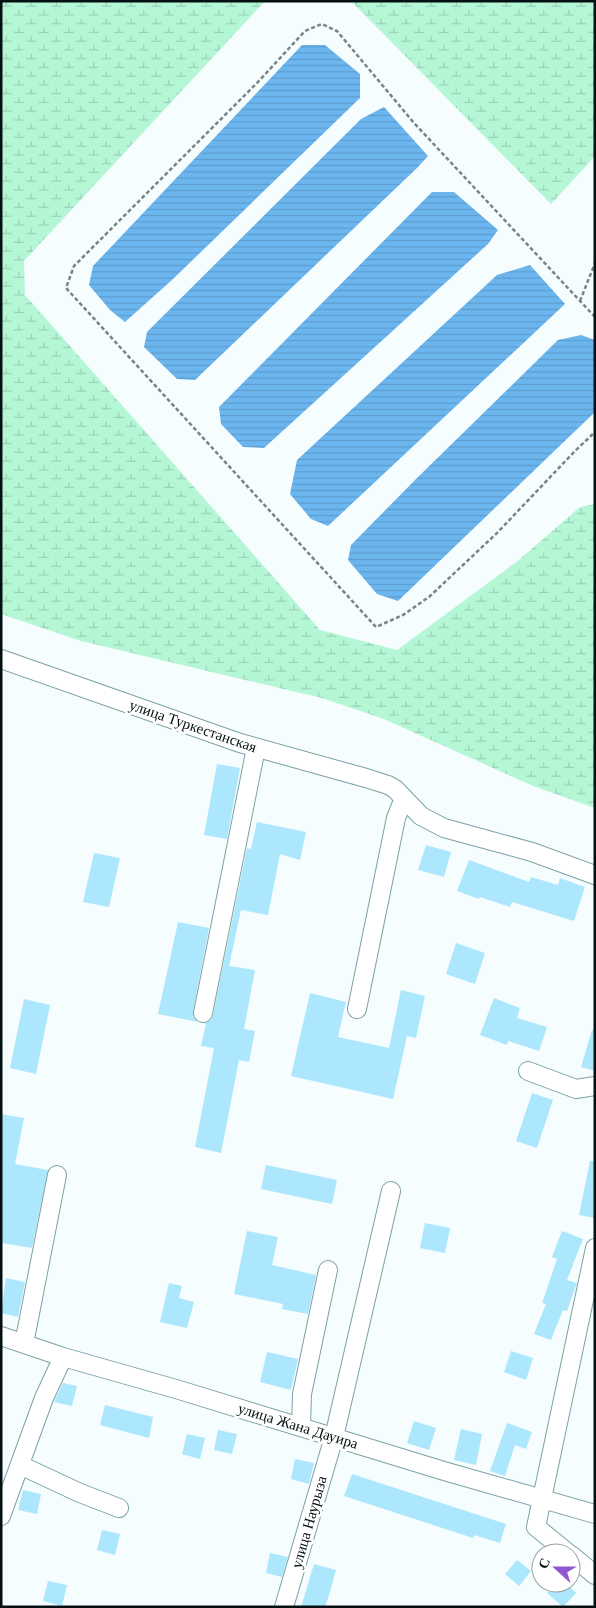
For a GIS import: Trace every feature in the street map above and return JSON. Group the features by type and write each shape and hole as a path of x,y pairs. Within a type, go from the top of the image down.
{"street":[{"name":"улица Туркестанская","path":"1,659 256,748 388,785 404,798"},
{"path":"203,1013 256,748"},
{"path":"357,1009 396,818 404,798 421,816 444,828 532,852 595,875"},
{"path":"528,1071 576,1088 595,1086"},
{"path":"24,1344 57,1175"},
{"name":"улица Наурыза","path":"284,1607 334,1437 390,1191"},
{"path":"556,1543 536,1527 595,1248"},
{"path":"301,1426 302,1394 328,1270"},
{"name":"улица Жана Дауира","path":"1,1336 63,1357 595,1514"},
{"path":"1,1516 44,1398 63,1357"},
{"path":"20,1466 119,1508"},
{"path":"581,1563 595,1575"}],"path":[{"path":"595,317 414,123 337,31 322,24 305,30 257,83 74,266 66,288 376,627 403,615 429,597 497,533 595,432"},
{"path":"580,301 595,264"}],"green space":[{"path":"1,1 265,1 24,261 25,295 320,630 397,650 519,560 580,507 595,504 595,808 533,786 384,719 322,698 81,641 1,614"},
{"path":"351,1 595,1 595,156 551,204"}],"water":[{"path":"302,45 325,45 360,74 360,98 173,279 125,322 110,310 89,285 93,266"},
{"path":"384,107 428,156 195,380 177,379 144,347 147,332 361,119"},
{"path":"432,192 454,192 498,230 488,244 264,448 243,447 221,424 219,407"},
{"path":"530,265 565,304 328,526 311,519 290,494 297,460 497,275"},
{"path":"581,335 595,340 595,412 398,601 377,594 348,560 351,545 558,340"}],"building":[{"path":"217,764 240,768 227,839 204,835"},
{"path":"257,822 306,832 300,860 280,854 268,915 241,910 229,966 255,970 244,1029 255,1031 249,1062 239,1060 221,1153 195,1147 214,1048 201,1046 206,1024 204,1023 211,1020 213,1015 247,848 251,849"},
{"path":"426,845 451,852 444,877 418,870"},
{"path":"94,853 120,858 109,907 83,902"},
{"path":"469,860 529,882 531,877 558,885 560,878 585,887 574,921 512,902 510,907 457,891"},
{"path":"178,922 209,928 193,1011 193,1017 198,1022 158,1014"},
{"path":"456,943 485,953 475,984 446,974"},
{"path":"401,990 425,996 416,1038 407,1036 393,1099 291,1076 310,993 346,1002 338,1037 389,1048"},
{"path":"494,998 520,1008 517,1018 547,1027 539,1051 508,1041 507,1045 480,1035"},
{"path":"24,999 50,1005 36,1074 10,1068"},
{"path":"592,1030 595,1030 595,1071 581,1067"},
{"path":"532,1093 553,1100 537,1148 516,1141"},
{"path":"1,1114 24,1118 15,1164 48,1170 32,1248 1,1243"},
{"path":"590,1161 595,1161 595,1218 579,1215"},
{"path":"266,1165 337,1180 332,1204 261,1189"},
{"path":"425,1223 450,1228 445,1253 420,1248"},
{"path":"247,1231 278,1237 272,1265 316,1275 308,1314 282,1309 283,1304 234,1294"},
{"path":"562,1231 583,1239 567,1280 577,1283 567,1311 563,1310 551,1340 534,1334 546,1304 542,1303 557,1259 552,1257"},
{"path":"6,1278 25,1282 18,1317 1,1313"},
{"path":"169,1283 182,1286 179,1298 194,1302 187,1328 160,1322"},
{"path":"511,1351 533,1358 526,1380 504,1372"},
{"path":"267,1352 298,1359 291,1390 260,1382"},
{"path":"63,1383 77,1386 72,1406 54,1402"},
{"path":"105,1405 153,1417 149,1438 100,1425"},
{"path":"414,1421 436,1428 429,1450 407,1443"},
{"path":"507,1423 532,1432 526,1449 515,1445 505,1476 490,1471"},
{"path":"461,1429 482,1434 476,1465 454,1460"},
{"path":"218,1430 237,1434 232,1454 214,1450"},
{"path":"187,1434 205,1438 200,1459 182,1454"},
{"path":"295,1459 314,1463 309,1484 291,1479"},
{"path":"352,1474 506,1524 500,1543 474,1535 473,1538 344,1496"},
{"path":"23,1490 41,1494 37,1514 18,1510"},
{"path":"102,1530 120,1534 115,1555 97,1550"},
{"path":"270,1553 288,1557 282,1577 266,1573"},
{"path":"517,1560 531,1571 519,1586 505,1574"},
{"path":"314,1564 336,1570 330,1592 325,1607 301,1607"},
{"path":"48,1581 67,1585 62,1606 43,1601"},
{"path":"547,1593 576,1593 563,1607"}]}
